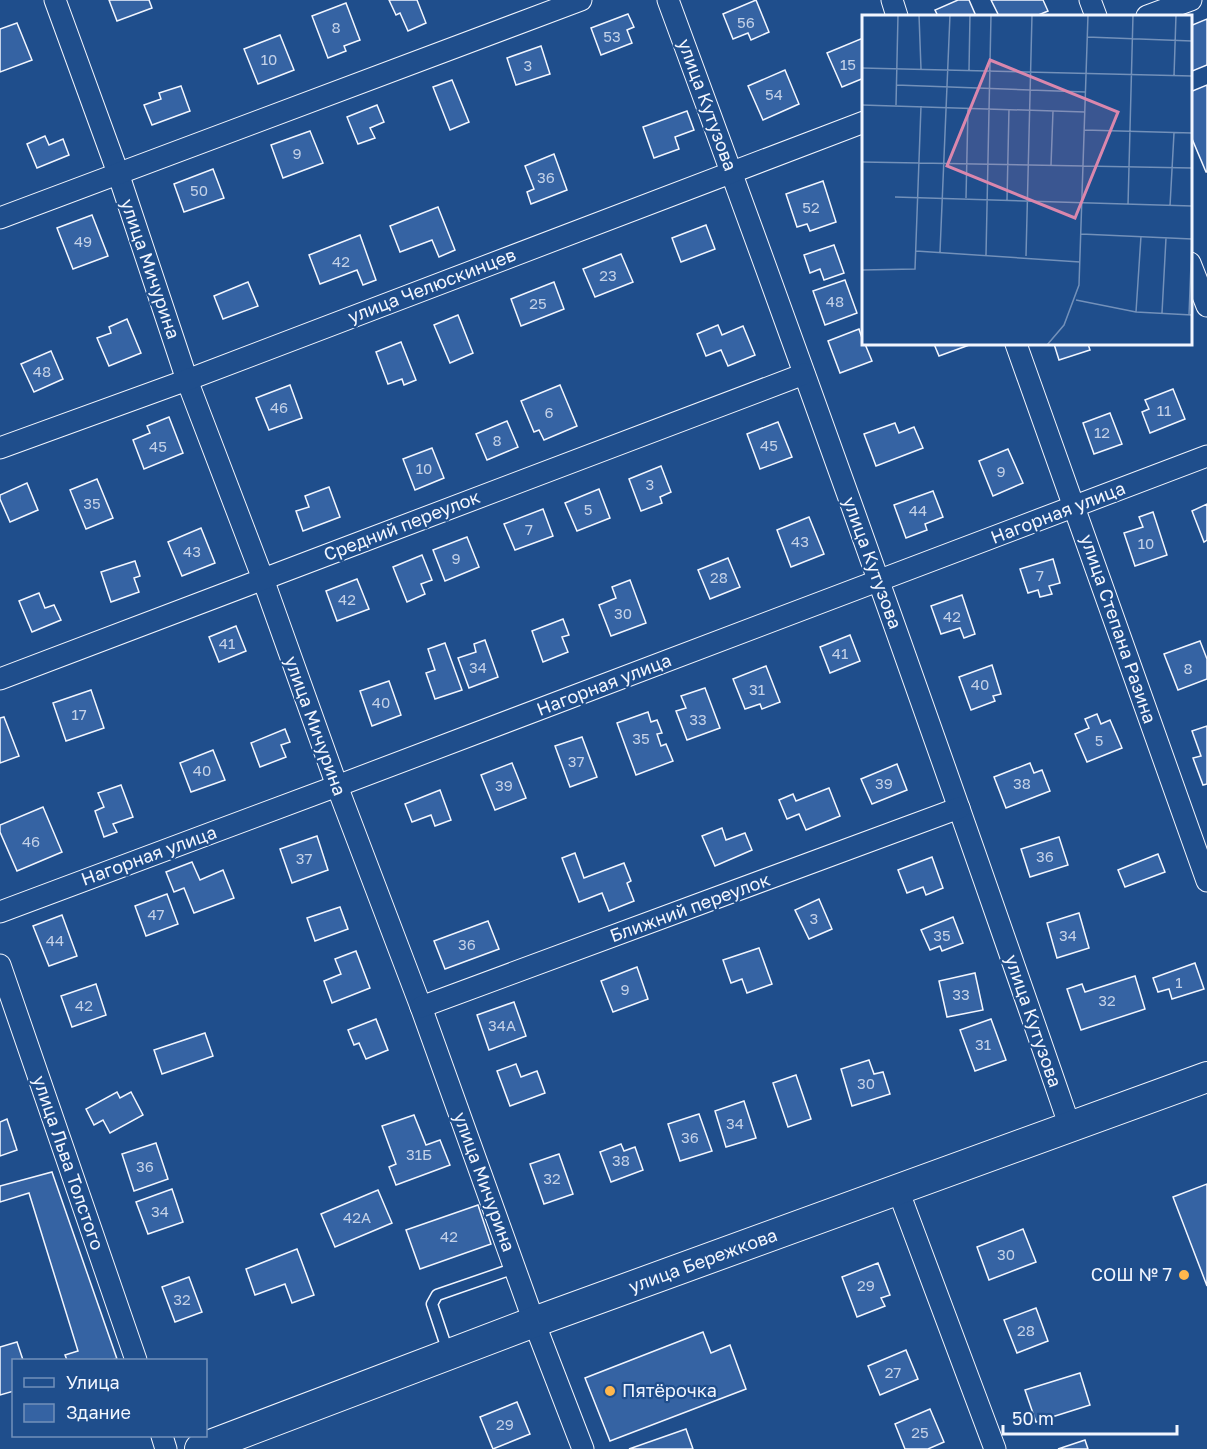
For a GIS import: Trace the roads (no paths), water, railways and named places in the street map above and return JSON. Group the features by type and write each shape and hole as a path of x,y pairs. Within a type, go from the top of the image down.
{"street":[{"name":"улица Мичурина","path":"55,0 187,380 263,579 534,1322 583,1449"},
{"path":"0,218 581,0"},
{"name":"улица Кутузова","path":"668,0 732,171 1070,1127"},
{"path":"892,0 897,15"},
{"path":"1090,0 1096,15"},
{"path":"1150,15 1191,0"},
{"name":"улица Челюскинцев","path":"0,448 187,380 862,123"},
{"path":"1192,265 1203,282 1207,306"},
{"name":"улица Степана Разина","path":"1016,345 1207,881"},
{"name":"Средний переулок","path":"0,679 804,374"},
{"name":"Нагорная улица","path":"0,912 1207,456"},
{"name":"Ближний переулок","path":"421,1007 959,808"},
{"name":"улица Льва Толстого","path":"0,965 136,1359"},
{"name":"улица Бережкова","path":"200,1449 534,1322 1207,1077"},
{"path":"898,1190 995,1449"}],"lane":[{"path":"449,1354 432,1304 437,1296 515,1268"}],"place":[{"name":"СОШ № 7","path":"1184,1275"},
{"name":"Пятёрочка","path":"610,1391"}]}
